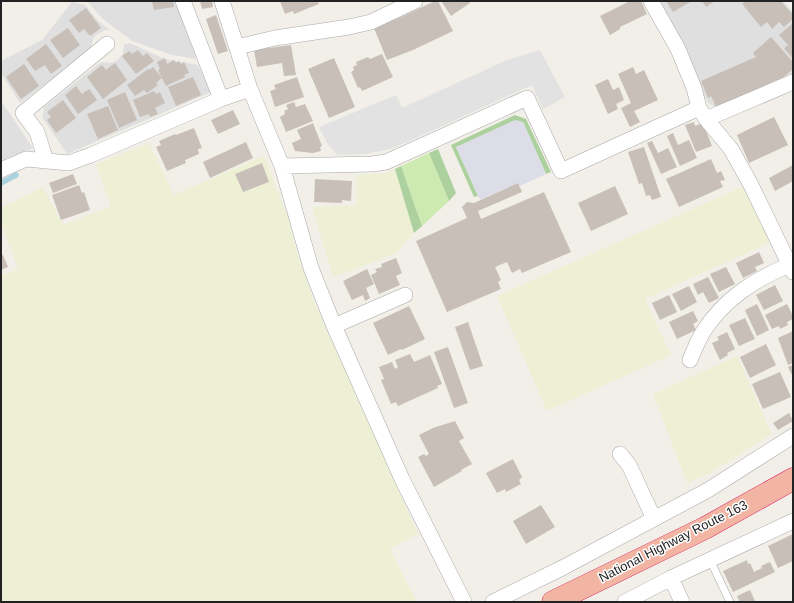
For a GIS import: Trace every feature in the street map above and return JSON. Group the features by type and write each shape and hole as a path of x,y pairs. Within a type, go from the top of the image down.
{"highway":[{"name":"National Highway Route 163","path":"553,602 705,528 793,479"}],"street":[{"path":"183,1 222,99"},
{"path":"222,1 250,88 282,166 311,268 334,326 402,479 464,602"},
{"path":"237,47 275,38 349,27 371,22 394,6 415,1"},
{"path":"651,1 678,49 703,114 731,149 751,185 791,269 769,273 752,283 729,300 711,320 702,334 690,360"},
{"path":"46,161 37,132 23,113 108,44"},
{"path":"282,166 372,164 386,162 527,98 561,171 703,114 793,82"},
{"path":"1,170 26,159 69,163 250,88"},
{"path":"334,326 405,295"},
{"path":"493,602 708,490 793,436"},
{"path":"620,454 629,465 654,519"},
{"path":"626,602 671,578 793,521"},
{"path":"671,578 682,602"}],"lane":[{"path":"710,560 730,602"}],"shaded area":[{"path":"87,1 176,1 196,59 172,55 132,41 103,19"},
{"path":"658,1 783,1 793,12 793,72 782,82 715,107 708,103"},
{"path":"72,2 85,5 98,21 110,30 105,30 96,35 93,39 91,49 20,103 1,73 1,61 42,40"},
{"path":"130,43 165,59 198,65 211,92 67,154 42,117 44,107 101,62 111,63 116,61 123,54 124,45"},
{"path":"540,50 565,97 543,109 532,85 394,148 366,154 337,155 327,143 319,127 396,95 402,108 507,60"},
{"path":"1,101 33,148 1,161"},
{"path":"515,120 523,122 546,174 520,186 518,183 480,200 456,147"}],"green space":[{"path":"515,115 526,119 551,172 546,174 523,122 456,147 478,196 474,197 451,145"},
{"path":"149,143 174,195 264,156 288,218 299,259 314,301 418,534 390,549 417,602 1,602 1,275 18,269 1,223 1,208 43,187 63,225 111,206 96,164"},
{"path":"438,149 456,193 449,201 429,153"},
{"path":"429,153 449,201 422,226 401,166"},
{"path":"401,166 422,226 414,233 395,169"},
{"path":"395,169 414,233 395,254 333,277 312,207 357,205 356,175 385,173"},
{"path":"744,186 771,242 645,299 671,355 547,411 497,296"},
{"path":"737,356 772,434 710,473 687,483 653,394"}],"building":[{"path":"152,1 173,1 174,7 154,10"},
{"path":"200,1 212,1 213,7 202,9"},
{"path":"280,1 318,1 319,4 294,14 293,11 285,14"},
{"path":"438,1 453,31 413,50 387,60 374,28"},
{"path":"441,1 469,1 470,3 451,16"},
{"path":"630,1 641,1 647,14 620,27 620,29 610,35 600,16"},
{"path":"666,1 692,1 673,12"},
{"path":"702,1 715,1 706,7"},
{"path":"746,1 781,1 793,15 793,19 784,27 779,22 772,29 767,22 761,27 742,4"},
{"path":"86,8 101,28 90,36 84,29 79,33 69,20"},
{"path":"216,15 228,51 218,54 206,19"},
{"path":"793,23 793,59 784,48 788,45 779,35"},
{"path":"68,28 80,45 63,58 50,40"},
{"path":"771,37 793,62 793,69 778,82 777,80 716,107 711,96 708,98 701,81 756,57 753,53"},
{"path":"46,44 62,66 51,74 45,65 35,71 26,59"},
{"path":"291,45 296,75 284,76 282,63 257,67 254,50"},
{"path":"138,50 143,56 147,53 154,61 136,74 122,56 129,51 132,54"},
{"path":"382,54 393,77 362,91 360,87 358,88 351,72 354,70 353,67 357,65 356,62 368,57 370,59"},
{"path":"165,58 167,64 174,60 176,63 179,61 181,64 184,62 189,73 184,75 185,77 166,86 158,70 160,69 157,62"},
{"path":"334,58 355,107 329,118 308,69"},
{"path":"115,63 127,80 103,99 87,77 102,65 106,70"},
{"path":"24,64 39,86 21,99 6,77"},
{"path":"153,67 162,78 156,83 158,85 147,93 144,90 135,96 127,85 148,69 149,70"},
{"path":"633,67 636,74 644,70 658,100 634,111 640,122 630,127 621,108 631,103 618,74"},
{"path":"193,77 201,95 176,106 168,87"},
{"path":"297,77 304,97 275,107 270,91 276,89 274,85"},
{"path":"608,79 613,90 619,87 624,100 616,104 618,109 608,114 595,85"},
{"path":"76,86 82,94 89,89 97,100 78,114 65,95"},
{"path":"154,91 156,94 160,92 165,103 155,108 158,114 150,117 149,114 140,117 133,100"},
{"path":"125,92 137,120 119,128 107,100"},
{"path":"63,100 76,118 56,133 47,120 51,117 47,112"},
{"path":"294,102 296,107 305,104 313,121 286,132 280,117 285,114 284,111 288,109 286,105"},
{"path":"108,106 118,130 98,139 87,114"},
{"path":"233,110 240,124 218,134 211,120"},
{"path":"774,117 788,145 749,163 737,135"},
{"path":"694,122 695,126 703,123 712,146 696,152 685,125"},
{"path":"313,123 322,146 320,147 321,151 313,153 295,151 292,143 301,139 297,130"},
{"path":"194,128 202,148 198,149 199,154 185,160 186,163 167,171 156,147 161,145 159,141"},
{"path":"673,133 678,145 689,140 697,158 680,166 667,136"},
{"path":"652,141 658,153 668,148 677,167 661,174 647,143"},
{"path":"246,142 253,158 210,178 203,162"},
{"path":"644,147 661,197 652,200 650,195 646,196 642,183 639,184 628,152"},
{"path":"711,159 717,173 721,171 725,180 720,181 723,187 679,207 666,179"},
{"path":"262,163 269,182 243,192 235,174"},
{"path":"793,165 793,181 775,191 769,178"},
{"path":"73,174 77,184 53,193 49,183"},
{"path":"315,179 352,181 351,201 342,200 342,203 314,202"},
{"path":"518,183 522,192 478,211 481,219 544,192 571,252 522,273 520,269 512,273 507,262 495,267 501,280 498,282 501,289 447,312 416,241 467,218 462,207 467,202 474,203"},
{"path":"79,185 82,193 84,192 90,210 61,220 52,195"},
{"path":"615,186 628,214 591,231 578,203"},
{"path":"759,252 764,263 755,267 757,271 743,278 736,263"},
{"path":"3,255 8,267 1,270 1,256"},
{"path":"396,258 402,273 396,276 400,285 379,294 371,275 377,272 375,269 382,267 381,264"},
{"path":"726,267 735,284 719,292 710,274"},
{"path":"367,269 374,284 366,288 370,298 365,301 363,295 352,300 343,281"},
{"path":"708,277 719,298 709,303 703,292 698,295 693,284"},
{"path":"775,285 783,301 764,310 756,295"},
{"path":"689,286 697,302 681,311 672,294"},
{"path":"669,295 677,312 660,320 652,303"},
{"path":"757,304 769,330 757,336 745,310"},
{"path":"787,304 793,319 787,322 788,325 780,329 779,326 772,329 765,315"},
{"path":"409,306 425,339 388,355 373,323"},
{"path":"693,311 698,321 693,324 696,330 677,339 669,322"},
{"path":"745,318 755,339 739,346 729,325"},
{"path":"468,322 483,366 470,370 455,327"},
{"path":"793,331 793,363 788,365 778,338"},
{"path":"727,332 735,349 727,353 728,355 720,360 712,343 719,340 717,337"},
{"path":"766,344 776,365 750,378 740,357"},
{"path":"448,347 468,403 454,408 434,352"},
{"path":"410,354 414,362 430,355 442,384 437,386 438,388 398,406 396,402 391,404 381,380 384,379 379,367 392,362 395,369 398,367 395,360"},
{"path":"793,365 793,377 788,367"},
{"path":"780,372 791,397 763,409 752,384"},
{"path":"789,413 793,421 778,430 773,423"},
{"path":"455,421 464,438 459,441 472,464 434,487 418,457 424,454 426,456 429,454 419,435 433,428"},
{"path":"513,459 522,477 519,480 521,484 506,492 505,489 497,493 486,473"},
{"path":"541,505 555,527 526,544 513,521"},
{"path":"793,534 793,561 778,568 768,546"},
{"path":"747,560 754,572 762,568 761,566 770,562 775,572 733,592 723,571"},
{"path":"750,590 755,601 740,602 737,596"}],"waterway":[{"path":"1,183 16,175"}]}
